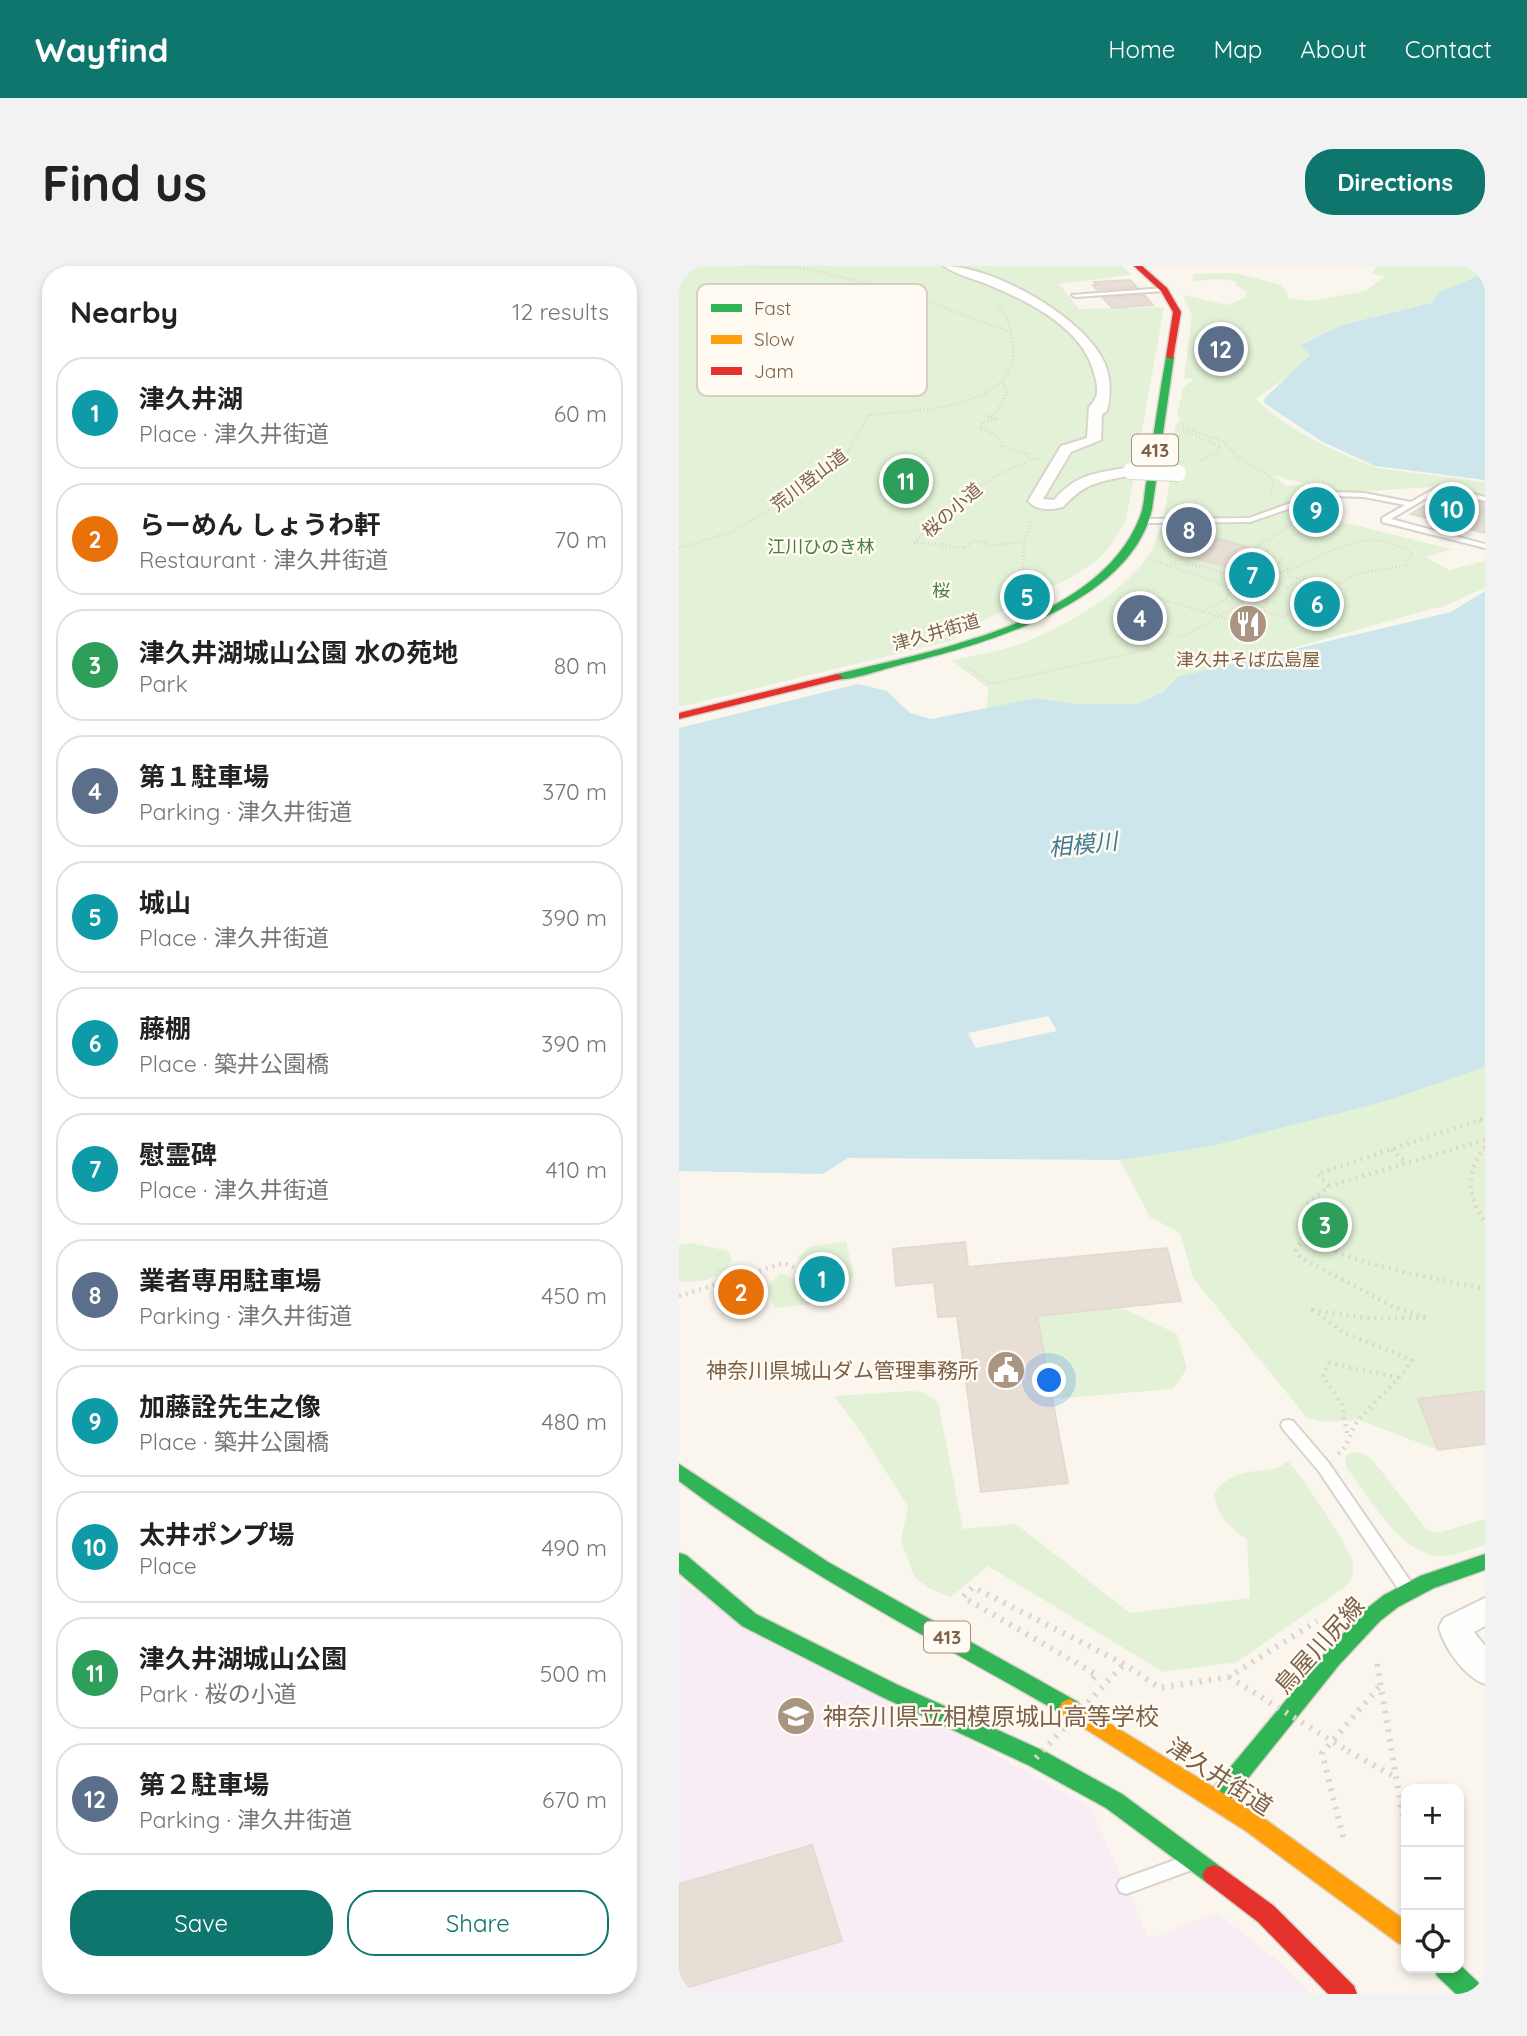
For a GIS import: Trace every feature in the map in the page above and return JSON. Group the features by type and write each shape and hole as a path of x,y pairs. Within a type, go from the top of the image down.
{"main road":[{"name":"津久井街道","path":"679,716 943,652 1020,625 1054,609 1096,583 1117,565 1144,521 1177,312 1164,290 1138,266"},
{"name":"津久井街道","path":"679,1471 753,1528 985,1658 1217,1800 1335,1878 1401,1931"},
{"path":"679,1561 749,1620 1036,1758 1114,1801 1266,1914 1345,1994"},
{"name":"鳥屋川尻線","path":"1217,1800 1353,1636 1391,1601 1408,1591 1485,1562"},
{"path":"1450,1973 1473,1994"}],"street":[{"path":"950,266 998,282 1070,327 1101,369 1104,383 1095,423 1066,449 1035,501 1045,505 1058,505 1072,488 1086,480 1131,471 1184,473"},
{"path":"1485,1611 1455,1627 1458,1635 1485,1670"}],"lane":[{"path":"1075,295 1164,290"},
{"path":"1485,499 1439,488 1385,520 1485,546"},
{"path":"1144,521 1261,518 1316,497 1336,495 1364,495 1412,504"},
{"path":"1288,1425 1323,1466 1408,1591"},
{"path":"1126,1886 1193,1861"}],"path":[{"path":"742,266 804,268 870,284"},
{"path":"927,301 1011,332 1016,351 1003,382"},
{"name":"桜の小道","path":"909,547 975,486 1028,460 1028,454 1002,446 996,435 980,428 983,422 995,419 987,416 995,415 1004,401 1007,392 1003,382"},
{"name":"荒川登山道","path":"679,548 726,535 793,495 842,459 860,437 862,423 869,415 972,400 1003,382"},
{"path":"1184,473 1198,461 1216,454 1221,447 1191,436 1184,431 1183,426 1198,435 1224,442 1240,459 1273,479 1273,489 1266,503"},
{"path":"1016,596 1014,592 1022,585 1025,542 1035,501"},
{"path":"1254,548 1303,518"},
{"path":"1191,551 1218,537"},
{"name":"桜の小道","path":"914,542 947,544 942,547 952,549 967,546 974,541 997,548 1006,542 1025,542"},
{"path":"1227,572 1266,552 1231,541"},
{"path":"1134,591 1237,622 1260,610 1269,599 1263,587 1273,580 1275,574 1305,566 1310,559 1327,554 1339,545 1355,541 1390,542 1413,554 1413,558 1406,565 1347,577 1335,585 1328,596"},
{"path":"960,552 967,546"},
{"path":"1168,563 1186,555"},
{"path":"1143,556 1220,583 1229,591 1226,599 1203,611"},
{"path":"1179,558 1205,568"},
{"path":"1252,559 1276,566"},
{"path":"1257,572 1276,566 1282,560 1294,562 1282,571 1292,575 1290,577 1304,580"},
{"path":"1168,563 1227,572 1247,578"},
{"path":"1195,574 1205,568"},
{"path":"957,659 991,684 1150,649 1144,644 1168,632 1182,637 1240,606 1248,595 1245,585 1227,572"},
{"path":"1304,573 1304,580"},
{"path":"1304,580 1286,587 1296,594 1297,602 1305,605"},
{"path":"1260,610 1283,617 1297,609 1323,595 1333,598 1327,607 1307,612 1297,609"},
{"path":"1329,1186 1317,1174 1482,1119 1485,1125"},
{"path":"1485,1140 1329,1186 1317,1193 1307,1204 1305,1217 1313,1237 1352,1259 1485,1289"},
{"path":"1485,1147 1476,1158 1469,1191 1477,1212 1485,1222"},
{"path":"1392,1149 1406,1163"},
{"path":"1477,1212 1485,1211"},
{"path":"1313,1237 1299,1245 1296,1251 1300,1257 1396,1308 1428,1318 1365,1318 1312,1312 1384,1351 1412,1360 1401,1378 1359,1420"},
{"path":"679,1296 784,1263 815,1276"},
{"path":"1347,1433 1342,1404 1324,1376 1329,1363 1401,1378"},
{"path":"1087,1686 1097,1675 963,1597 973,1587 1123,1664 1160,1688 1229,1677 1307,1625"},
{"path":"1036,1758 1123,1664"},
{"path":"1377,1667 1401,1809"},
{"path":"1229,1677 1395,1777"},
{"path":"1346,1849 1322,1754 1380,1686"}],"shaded area":[{"name":"神奈川県立相模原城山高等学校","path":"679,1581 1090,1807 1149,1938 1217,1913 1281,1963 1310,1994 679,1994"}],"green space":[{"path":"679,266 1122,266 1131,275 1059,284 1079,309 1164,307 1126,521 1109,548 1095,562 1072,577 984,620 951,641 679,707"},
{"path":"1377,266 1485,266 1485,273 1439,292 1431,303 1341,325 1300,344 1310,355 1297,370 1256,399 1298,430 1328,447 1377,468 1485,482 1485,496 1446,486 1338,493 1274,475 1286,486 1304,484 1319,500 1341,510 1330,519 1452,549 1426,557 1449,570 1485,561 1485,588 1447,605 1285,650 1286,654 1177,677 1163,692 1137,704 1075,704 1037,698 1012,706 987,708 988,688 951,660 1020,644 1077,617 1132,575 1155,543 1167,501 1175,427 1181,418 1177,416 1183,388 1194,379 1184,378 1192,315 1183,295 1227,305 1244,298 1247,292 1236,286 1236,282 1222,279 1192,281 1193,274 1235,273 1282,285 1289,298 1309,301 1366,291 1385,276 1371,274"},
{"path":"1485,1067 1485,1391 1418,1399 1438,1450 1359,1420 1323,1422 1307,1418 1193,1278 1180,1233 1150,1217 1120,1160 1259,1133 1395,1096"},
{"path":"846,1242 854,1276 830,1302 774,1308 768,1285 781,1273 793,1278 809,1263 797,1258 810,1246"},
{"path":"692,1243 728,1251 732,1259 722,1272 710,1279 679,1282 679,1245"},
{"path":"1120,1307 1177,1334 1187,1369 1173,1389 1052,1399 1037,1316"},
{"path":"923,1392 938,1403 963,1529 1016,1524 1130,1613 1250,1598 1247,1539 1225,1520 1214,1493 1234,1476 1271,1469 1288,1461 1323,1509 1347,1549 1353,1564 1351,1577 1346,1586 1237,1662 1163,1672 988,1566 951,1597 928,1588 914,1576 901,1540 908,1507 861,1432 834,1396"},
{"path":"1359,1452 1371,1458 1427,1530 1438,1533 1485,1519 1485,1545 1456,1554 1438,1556 1424,1553 1410,1545 1386,1522 1347,1468 1347,1454"}],"water":[{"path":"1485,273 1485,480 1375,466 1321,441 1264,403 1265,398 1310,355 1300,345 1341,325 1431,303 1439,292"},
{"name":"相模川","path":"1485,591 1485,1067 1386,1101 1211,1146 1120,1160 848,1158 823,1174 679,1171 679,728 858,684 887,691 910,713 931,719 1037,698 1075,704 1137,704 1163,692 1177,677 1451,612"}],"pier":[{"path":"1048,1016 1057,1031 976,1048 968,1033"}],"building":[{"path":"1130,280 1137,287 1097,290 1093,285 1097,285 1094,282"},
{"path":"1144,295 1153,305 1112,308 1103,298"},
{"path":"1444,494 1485,503 1485,533 1411,514"},
{"path":"1217,539 1258,551 1229,567 1185,556"},
{"name":"神奈川県城山ダム管理事務所","path":"965,1242 968,1267 1167,1248 1181,1301 1037,1316 1068,1483 981,1492 957,1316 938,1317 934,1282 896,1286 893,1249"},
{"path":"1485,1391 1485,1444 1438,1450 1418,1399"},
{"path":"812,1845 842,1941 679,1990 679,1884"}],"traffic: fast":[{"path":"837,677 918,657 1011,628 1055,608 1094,584 1125,555 1146,515 1170,357"},
{"path":"679,1471 772,1537 821,1567 1070,1708"},
{"path":"679,1561 749,1620 890,1691 1036,1758 1114,1801 1214,1875"},
{"path":"1217,1800 1332,1659 1373,1615 1391,1601 1427,1582 1485,1562"},
{"path":"1451,1973 1473,1994"}],"traffic: slow":[{"path":"1070,1708 1254,1824 1401,1931"}],"traffic: jam":[{"path":"1138,266 1164,290 1177,312 1170,357"},
{"path":"679,716 837,677"},
{"path":"1214,1875 1266,1914 1345,1994"}],"place":[{"name":"第２駐車場","path":"1221,349"},
{"name":"津久井湖城山公園","path":"906,481"},
{"name":"太井ポンプ場","path":"1452,509"},
{"name":"加藤詮先生之像","path":"1316,510"},
{"name":"業者専用駐車場","path":"1189,530"},
{"name":"慰霊碑","path":"1252,575"},
{"name":"城山","path":"1027,597"},
{"name":"藤棚","path":"1317,604"},
{"name":"第１駐車場","path":"1140,618"},
{"name":"津久井そば広島屋","path":"1248,624"},
{"name":"津久井湖城山公園 水の苑地","path":"1325,1225"},
{"name":"津久井湖","path":"822,1279"},
{"name":"らーめん しょうわ軒","path":"741,1292"},
{"name":"神奈川県城山ダム管理事務所","path":"1006,1370"},
{"name":"神奈川県立相模原城山高等学校","path":"796,1716"}],"park label":[{"name":"江川ひのき林","path":"821,546"},
{"name":"桜","path":"941,590"}]}
